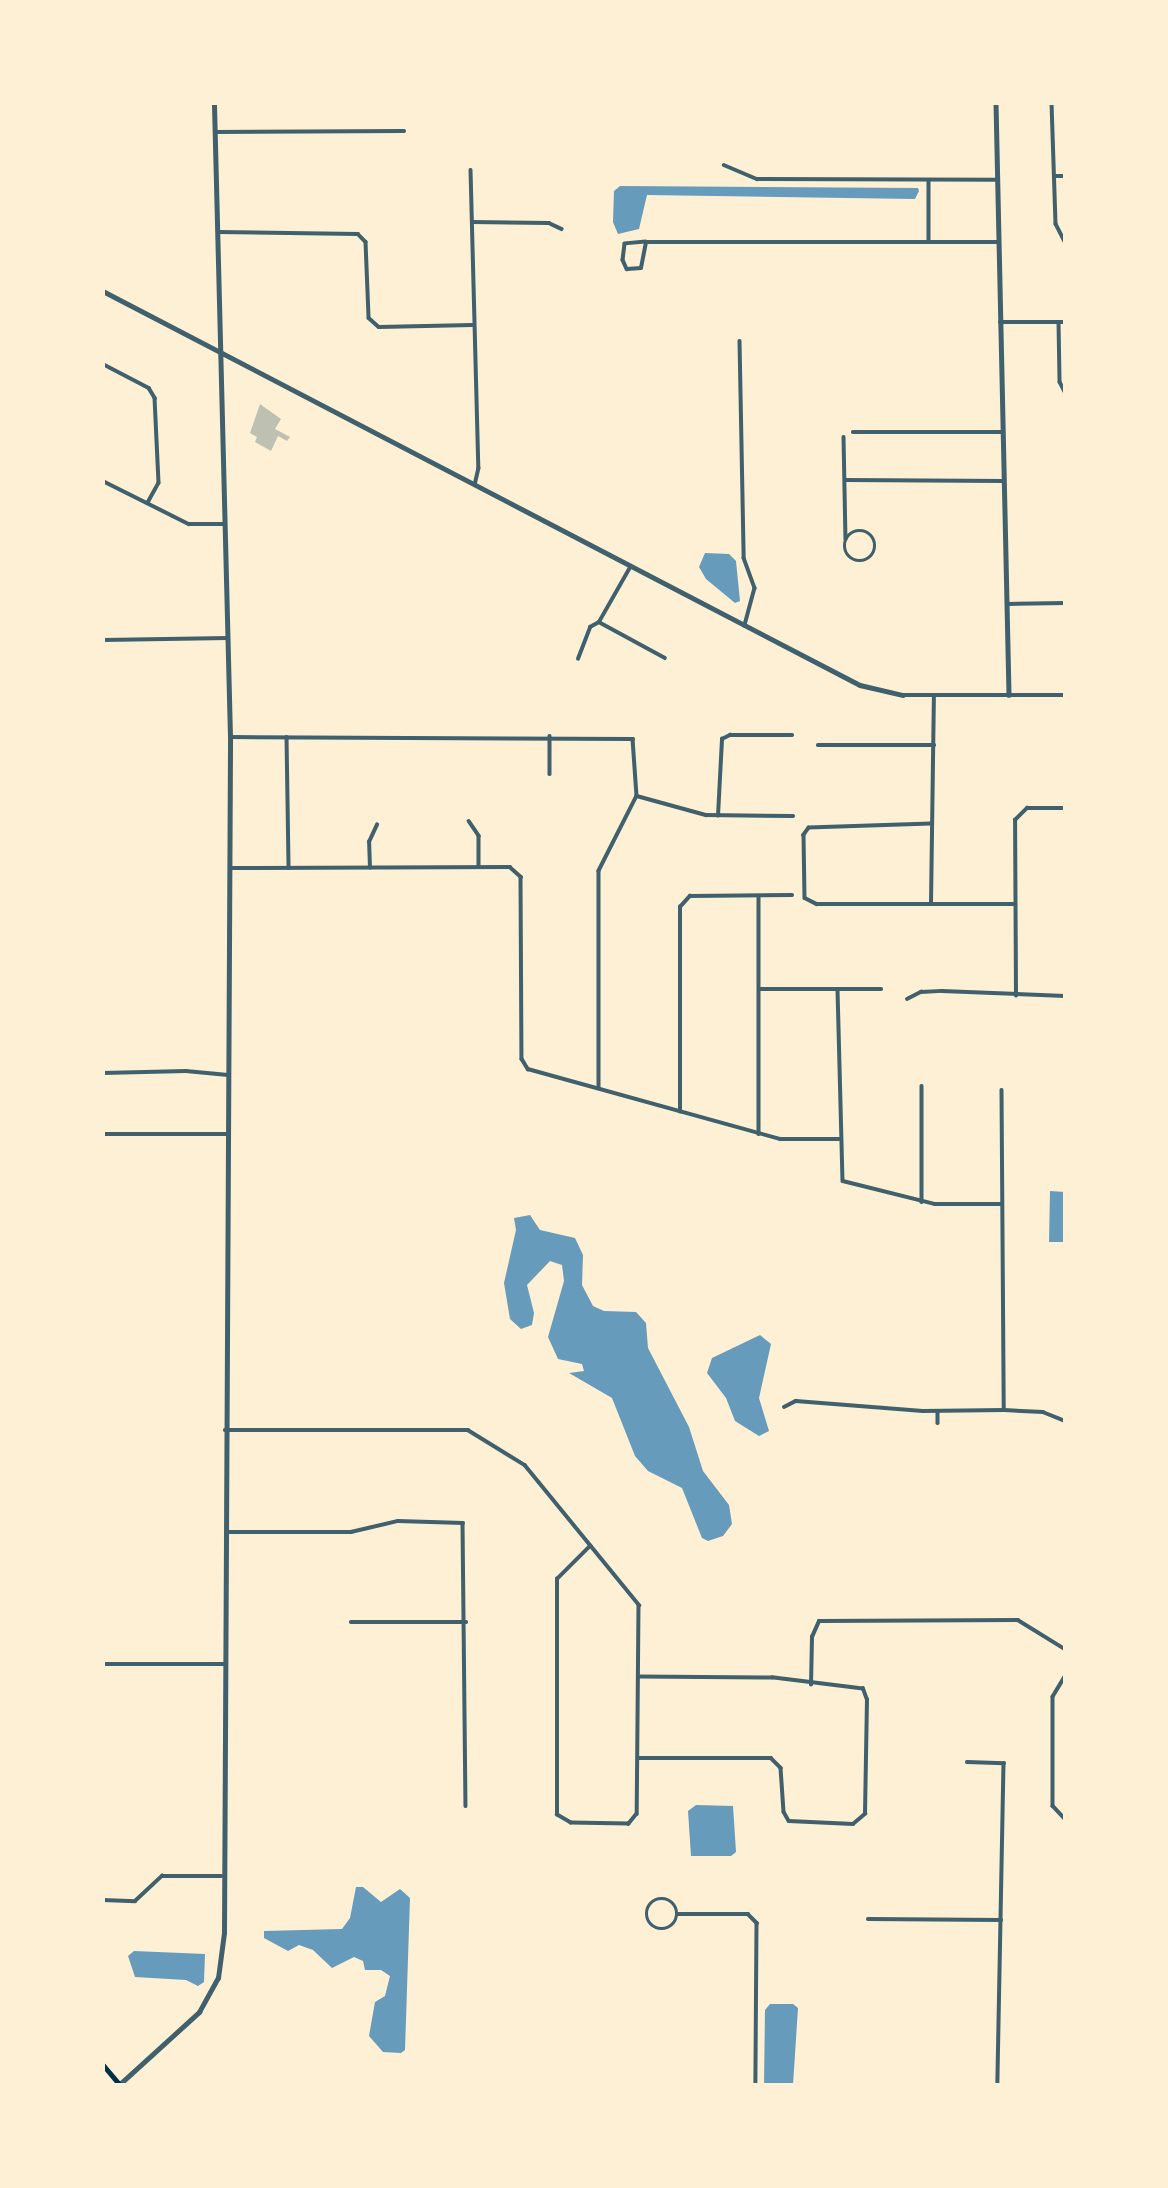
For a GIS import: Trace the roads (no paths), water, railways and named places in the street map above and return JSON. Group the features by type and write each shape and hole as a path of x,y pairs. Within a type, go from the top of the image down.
{"main road":[{"path":"103,2064 120,2085"}],"street":[{"path":"120,2085 190,2022 207,2000 223,1955 221,1876 230,737 214,103"},
{"path":"996,103 1009,695"},
{"path":"1052,103 1056,224 1065,242"},
{"path":"215,132 404,131"},
{"path":"724,165 758,179 997,180"},
{"path":"471,170 472,326 479,468 475,485"},
{"path":"1055,176 1065,176"},
{"path":"929,180 929,242"},
{"path":"472,222 549,223 562,229"},
{"path":"218,232 358,234 366,242 369,318 379,327 472,326"},
{"path":"646,242 641,268 627,269 622,260 625,244 646,242 999,242"},
{"path":"103,291 745,626 874,690 934,696 1065,695"},
{"path":"1000,322 1062,322 1065,392"},
{"path":"740,341 744,558 755,588 745,626"},
{"path":"103,365 149,388 155,398 159,483 148,503"},
{"path":"853,432 1003,432"},
{"path":"844,438 845,551 851,559 867,560 874,553 873,539 866,532 856,531 846,539"},
{"path":"845,480 1004,481"},
{"path":"103,481 188,524 225,524"},
{"path":"578,659 590,628 599,622 631,566"},
{"path":"1008,604 1065,603"},
{"path":"599,622 665,657"},
{"path":"103,640 228,638"},
{"path":"931,905 934,696"},
{"path":"718,816 722,739 730,735 793,735"},
{"path":"287,736 289,868"},
{"path":"551,736 551,775"},
{"path":"230,737 628,736 637,744 637,796 599,871 599,1088"},
{"path":"818,745 934,745"},
{"path":"637,796 718,816 793,816"},
{"path":"1016,996 1017,815 1027,808 1065,808"},
{"path":"469,821 479,836 479,867"},
{"path":"931,824 809,828 804,835 805,898 817,904 1015,904"},
{"path":"370,868 369,842 377,825"},
{"path":"230,868 510,867 521,877 522,1059 528,1069 780,1139 839,1139"},
{"path":"680,1112 680,907 690,896 792,895"},
{"path":"759,896 760,1134"},
{"path":"760,989 881,989"},
{"path":"838,990 839,1139 843,1181 922,1202 1002,1203"},
{"path":"907,999 931,991 1065,996"},
{"path":"103,1073 186,1071 228,1075"},
{"path":"922,1086 922,1202"},
{"path":"1002,1090 1004,1410"},
{"path":"103,1134 228,1134"},
{"path":"784,1407 796,1401 938,1411 1004,1410 1044,1412 1065,1420"},
{"path":"938,1411 938,1423"},
{"path":"225,1430 468,1430 525,1465 639,1605 638,1814 629,1825 571,1823 556,1815 557,1579 590,1546"},
{"path":"224,1532 351,1532 398,1521 463,1523 466,1806"},
{"path":"811,1685 812,1637 819,1621 1018,1620 1065,1649"},
{"path":"351,1622 466,1622"},
{"path":"103,1664 223,1664"},
{"path":"639,1758 771,1758 780,1768 784,1812 789,1821 858,1823 866,1810 866,1693 853,1685 811,1685 773,1678 640,1677"},
{"path":"1065,1677 1053,1698 1053,1806 1065,1819"},
{"path":"967,1762 1004,1763 998,2085"},
{"path":"103,1900 135,1901 162,1876 221,1876"},
{"path":"663,1899 673,1904 677,1914 673,1924 663,1929 653,1926 648,1916 650,1905 663,1899"},
{"path":"677,1914 748,1914 757,1923 756,2085"},
{"path":"868,1919 1001,1920"}],"water":[{"path":"620,186 918,188 919,191 915,199 647,195 639,229 618,234 613,222 614,191"},
{"path":"705,553 729,554 736,561 740,601 735,603 706,579 699,567"},
{"path":"1050,1191 1065,1192 1065,1242 1049,1242"},
{"path":"530,1215 540,1230 575,1238 583,1255 582,1285 593,1306 604,1311 636,1312 646,1323 648,1348 689,1427 703,1471 729,1505 732,1524 723,1536 708,1541 702,1538 682,1488 648,1471 635,1456 612,1398 569,1373 584,1371 582,1364 558,1359 548,1337 564,1281 562,1265 550,1261 527,1285 534,1313 532,1325 521,1329 510,1319 504,1283 516,1230 514,1218"},
{"path":"760,1335 771,1344 759,1398 769,1431 759,1436 735,1421 726,1398 707,1373 712,1358"},
{"path":"696,1805 733,1806 736,1852 731,1856 691,1856 688,1811"},
{"path":"356,1887 363,1887 381,1902 400,1889 410,1898 405,2050 401,2053 383,2052 369,2036 375,2002 385,1996 390,1976 381,1970 365,1970 363,1961 354,1957 332,1968 313,1950 299,1945 288,1951 264,1938 264,1931 342,1929 350,1918"},
{"path":"134,1951 205,1954 204,1982 198,1986 186,1980 135,1977 128,1956"},
{"path":"770,2004 793,2004 798,2008 793,2085 764,2085 765,2010"}]}
